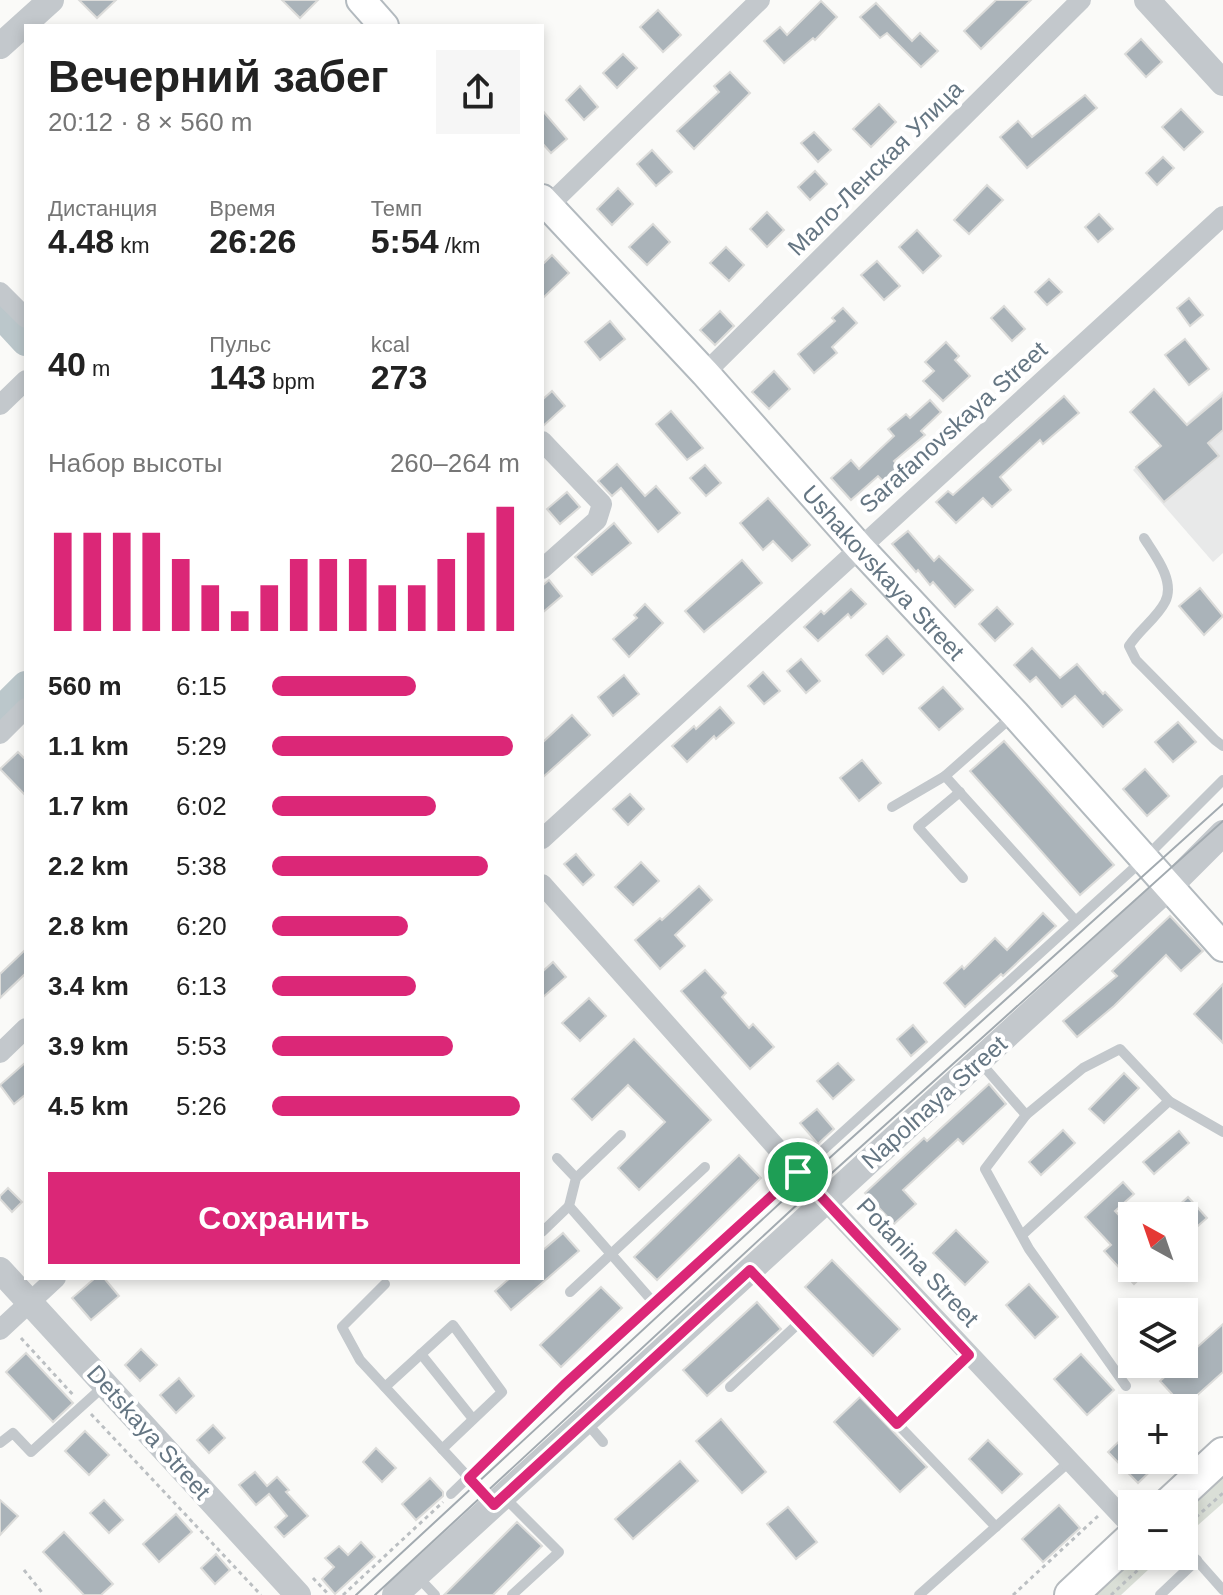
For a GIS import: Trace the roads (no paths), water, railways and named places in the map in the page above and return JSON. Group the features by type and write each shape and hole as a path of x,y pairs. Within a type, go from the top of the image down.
{"main road":[{"path":"361,0 382,24"},
{"name":"Ushakovskaya Street","path":"544,205 705,373 1223,947"},
{"path":"1184,1490 1223,1454"},
{"path":"1071,1595 1118,1551"}],"street":[{"path":"24,24 51,0"},
{"path":"544,205 760,0"},
{"name":"Мало-Ленская Улица","path":"705,373 1081,0"},
{"path":"1147,0 1223,83"},
{"path":"0,46 24,24"},
{"name":"Sarafanovskaya Street","path":"544,837 1223,216"},
{"path":"0,292 24,316"},
{"path":"0,405 24,382"},
{"path":"544,443 602,504 597,520 544,567"},
{"path":"0,734 24,710"},
{"name":"Napolnaya Street","path":"395,1595 1169,887 1223,833"},
{"name":"Potanina Street","path":"544,886 798,1172 1118,1513"},
{"path":"0,1053 24,1030"},
{"name":"Detskaya Street","path":"0,1270 298,1595"},
{"path":"4,1326 54,1280"}],"lane":[{"path":"1144,538 1161,565 1167,586 1166,600 1129,646 1136,660 1223,746"},
{"path":"892,807 945,776 1015,714"},
{"path":"945,776 1075,920"},
{"path":"451,1494 564,1385 1144,859 1223,780"},
{"path":"960,792 918,827 963,878"},
{"path":"1126,1386 1022,1235 985,1169 1026,1115 1083,1068 1120,1049 1169,1101 1223,1132"},
{"path":"978,1061 1026,1115"},
{"path":"1022,1235 1169,1101"},
{"path":"544,1230 569,1206 576,1178 621,1135"},
{"path":"557,1158 576,1178"},
{"path":"570,1292 705,1167"},
{"path":"569,1206 654,1303"},
{"path":"750,1270 996,1527"},
{"path":"385,1284 342,1327 360,1360 469,1478 559,1552 512,1595"},
{"path":"730,1387 800,1322"},
{"path":"385,1387 453,1325 502,1392 442,1449"},
{"path":"421,1354 473,1419"},
{"path":"897,1424 969,1355"},
{"path":"0,1443 13,1433 31,1452 106,1385"},
{"path":"585,1421 603,1442"},
{"path":"919,1595 1069,1462"},
{"path":"1198,1561 1223,1590"},
{"path":"1160,1595 1186,1570"},
{"path":"417,1575 435,1595"}],"waterway":[{"path":"0,313 24,339"},
{"path":"0,712 24,688"}],"tram line":[{"path":"356,1595 805,1180 1223,804"},
{"path":"375,1595 814,1189 1223,821"}]}
